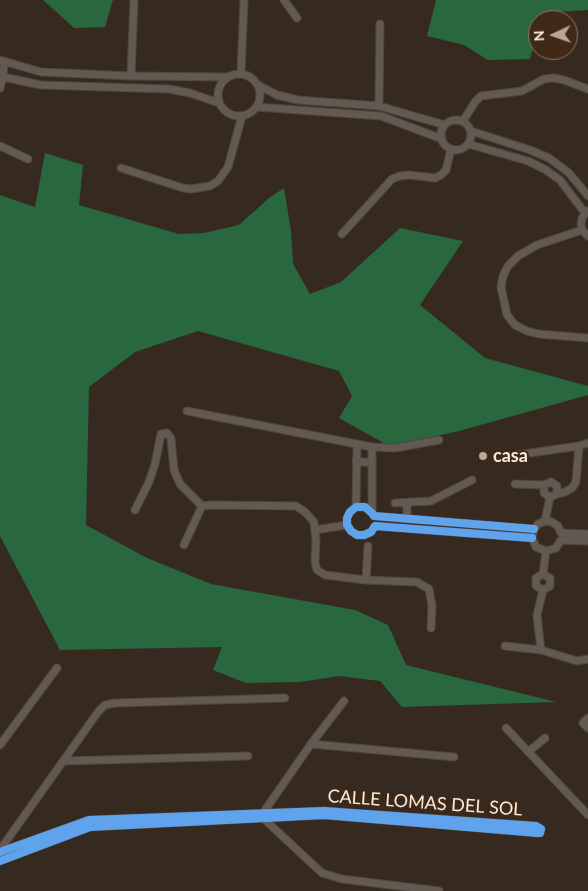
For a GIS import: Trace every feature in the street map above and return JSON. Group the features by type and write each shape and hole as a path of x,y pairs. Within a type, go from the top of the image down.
{"street":[{"path":"131,76 134,0"},
{"path":"241,74 244,0"},
{"path":"284,0 297,18"},
{"path":"379,106 380,24"},
{"path":"0,88 2,61 41,72 131,76 227,77 241,74 248,75 258,85 277,95 298,100 379,106 445,125"},
{"path":"219,103 218,88 227,77"},
{"path":"2,78 41,84 169,89 219,103 228,114 242,116 257,107 260,96 258,85"},
{"path":"463,121 481,96 522,91 544,80 554,78 588,89"},
{"path":"257,107 381,116 442,139"},
{"path":"121,168 183,188 191,189 210,186 218,181 228,167 242,116"},
{"path":"453,120 463,121 471,131 471,138 468,144 460,149 452,149 445,146 441,132 445,125 453,120"},
{"path":"471,131 530,150 548,158 569,173 588,196"},
{"path":"468,144 528,161 560,180 587,212 581,224 582,230 588,236"},
{"path":"0,146 28,159"},
{"path":"342,234 392,179 410,175 435,178 441,175 446,170 452,149"},
{"path":"582,230 537,245 518,256 508,266 502,276 501,287 506,315 515,325 539,334 588,338"},
{"path":"187,412 372,448 395,448 439,440"},
{"path":"134,510 149,482 161,434 166,433 171,438 174,470 180,484 202,506"},
{"path":"516,455 588,443"},
{"path":"356,508 357,445"},
{"path":"544,485 544,493 553,495 572,488 576,482 579,446"},
{"path":"372,448 372,513"},
{"path":"356,461 372,463"},
{"path":"395,503 431,501 472,480"},
{"path":"515,484 544,485 551,482 557,486 545,521"},
{"path":"407,503 407,519"},
{"path":"202,506 212,504 296,506 314,522 317,570 324,575 366,580 417,582 429,589 432,606 431,628"},
{"path":"184,545 202,506"},
{"path":"532,538 374,526 370,532 364,535 357,535 350,531 347,525 347,518 350,512 356,508 365,507 374,516 534,529"},
{"path":"588,534 561,533 558,526 552,522 545,521 538,524 534,529 532,538 536,547 546,551 556,548 561,540 588,541"},
{"path":"315,530 347,525"},
{"path":"366,580 368,546"},
{"path":"541,650 537,615 543,590 550,586 550,578 543,574 546,551"},
{"path":"505,646 541,650 577,661 588,659"},
{"path":"0,745 57,668"},
{"path":"0,851 98,712 105,705 115,703 285,698"},
{"path":"263,816 311,744 344,701"},
{"path":"588,718 583,722 588,728"},
{"path":"506,728 588,815"},
{"path":"528,752 545,738"},
{"path":"311,744 454,757"},
{"path":"64,761 248,756"},
{"name":"CALLE LOMAS DEL SOL","path":"324,811 536,826 542,829 538,834 324,815 263,816 324,811"},
{"path":"0,861 90,827 263,816"},
{"path":"0,851 89,820 263,816 322,873 342,879 439,891"}],"green space":[{"path":"43,0 113,0 105,27 74,28"},
{"path":"436,0 588,0 588,10 528,10 528,59 488,60 464,45 427,36"},
{"path":"45,153 83,165 79,205 179,234 204,233 239,225 269,198 284,188 291,231 293,264 310,294 341,282 400,228 463,241 420,305 485,358 588,386 588,395 459,431 389,446 339,418 352,396 339,371 198,331 135,352 89,387 86,525 147,558 211,584 355,610 388,625 406,665 556,702 402,707 380,681 339,676 300,682 246,683 213,670 222,647 60,650 0,536 0,195 35,207"}],"cycle path":[{"path":"532,538 375,526 371,532 357,535 347,525 347,518 356,507 365,507 374,516 534,529"},
{"path":"0,852 89,820 324,811 536,826 541,829 540,833 538,833 324,815 90,827 0,861"}],"place":[{"name":"casa","path":"483,456"}]}
